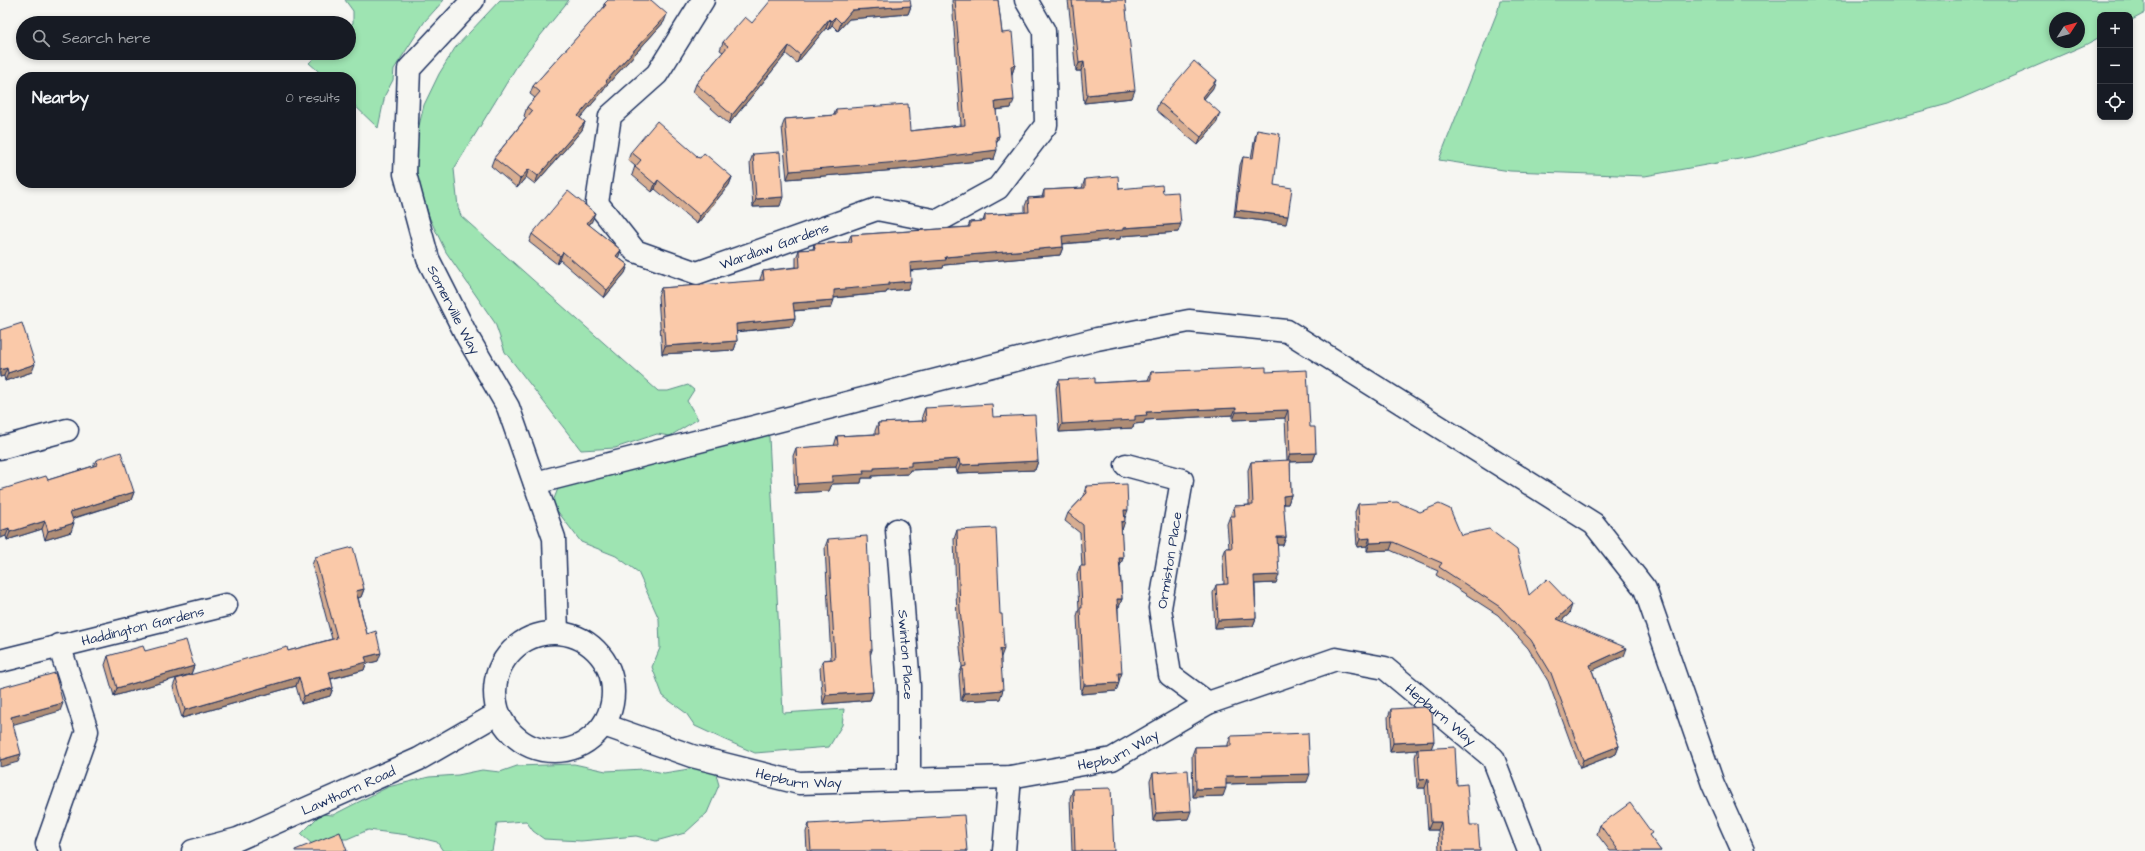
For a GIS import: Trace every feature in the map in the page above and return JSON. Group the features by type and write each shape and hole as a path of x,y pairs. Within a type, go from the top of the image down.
{"street":[{"name":"Somerville Way","path":"474,0 409,69 405,174 428,259 468,338 508,407 554,538 557,632"},
{"name":"Wardlaw Gardens","path":"703,0 657,74 610,116 597,203 635,251 697,273 877,209 938,221 998,188 1046,125 1044,31 1026,0"},
{"path":"535,483 1097,339 1189,321 1287,331 1594,524 1645,588 1713,784 1743,851"},
{"path":"0,448 67,430"},
{"name":"Ormiston Place","path":"1126,465 1182,480 1160,608 1170,674 1208,703"},
{"name":"Swinton Place","path":"897,530 909,686 909,780"},
{"name":"Haddington Gardens","path":"0,661 59,645 226,605"},
{"path":"557,632 584,640 600,654 610,672 613,688 611,709 604,725 590,740 572,750 546,752 526,746 509,732 498,714 494,694 496,676 507,655 522,641 536,635 557,632"},
{"path":"50,851 47,844 87,731 59,645"},
{"name":"Hepburn Way","path":"604,725 692,756 799,783 1010,777 1112,758 1208,703 1336,658 1385,668 1493,758 1529,851"},
{"name":"Lawthorn Road","path":"193,851 240,845 419,760 498,714"},
{"path":"1004,851 1010,777"}],"green space":[{"path":"345,0 444,0 425,21 394,69 393,80 385,95 378,128 356,107 356,72 319,72 309,63 312,60 356,60 356,16 353,16 353,11"},
{"path":"500,0 569,0 520,61 454,169 458,207 461,216 658,391 668,391 688,385 694,390 687,401 698,419 670,436 657,434 615,448 581,450 505,352 495,323 446,252 430,219 418,182 416,162 417,134 424,105 439,74 455,48"},
{"path":"1500,0 2145,0 2145,13 2133,19 2133,12 2097,12 2097,39 2085,45 2085,12 2049,12 2049,48 2078,48 1948,104 1756,156 1645,176 1510,171 1439,160 1498,10"},
{"path":"766,430 769,437 783,713 844,709 842,725 829,747 755,753 695,726 686,713 663,696 652,667 660,648 659,619 638,572 616,556 581,542 552,504 559,486"},
{"path":"574,764 606,771 644,769 664,773 708,766 715,771 719,785 707,813 685,833 656,841 636,836 581,841 544,839 533,831 526,821 497,823 492,851 443,851 437,842 408,835 368,830 347,839 331,839 313,845 301,834 321,814 333,815 388,787 429,777 458,775 482,770 500,772 517,766"}],"building":[{"path":"608,0 651,0 667,14 606,81 607,82 578,116 585,122 538,176 529,169 520,179 494,158 532,111 527,107 540,92 533,86 606,5 604,4"},
{"path":"771,0 910,0 911,6 852,10 841,23 835,17 831,21 829,19 800,55 789,46 732,115 696,84 728,46 723,42 745,17 752,23"},
{"path":"955,0 998,0 1002,33 1012,32 1015,65 1011,66 1014,100 995,102 999,136 996,137 997,150 912,161 790,171 785,119 836,115 836,109 908,104 910,131 965,125"},
{"path":"1072,0 1125,0 1135,90 1087,95 1084,62 1079,63"},
{"path":"1194,61 1216,80 1202,97 1220,113 1201,137 1159,102"},
{"path":"657,121 697,156 696,157 700,158 704,153 732,177 700,216 658,180 655,184 635,167 641,160 631,152"},
{"path":"1257,130 1280,134 1274,185 1292,188 1288,216 1236,210 1243,157 1253,158"},
{"path":"780,152 783,197 756,199 753,154"},
{"path":"1118,176 1119,189 1162,185 1163,193 1178,192 1181,224 1123,228 1123,230 1062,236 1063,247 945,257 946,260 910,263 911,281 889,283 889,285 834,290 834,300 793,303 795,318 736,324 737,341 665,346 661,288 764,280 763,271 800,267 799,250 815,249 814,244 852,242 851,235 970,227 970,222 985,221 985,215 1029,212 1028,198 1044,197 1044,190 1085,188 1085,179"},
{"path":"568,191 595,213 587,223 621,250 616,256 628,265 607,290 563,252 560,256 532,234"},
{"path":"22,323 35,364 8,373 7,368 0,370 0,330"},
{"path":"1266,367 1266,372 1307,370 1310,427 1315,427 1316,453 1290,454 1288,410 1236,412 1236,408 1146,412 1147,415 1135,416 1135,420 1062,424 1059,380 1095,378 1095,383 1151,380 1151,372"},
{"path":"992,404 993,417 1035,415 1038,461 960,465 959,459 911,462 911,466 874,468 874,470 863,470 864,474 832,476 832,482 798,484 796,448 838,445 837,436 879,434 878,423 926,421 925,408"},
{"path":"121,452 134,492 70,512 74,523 48,531 45,521 10,532 9,528 0,531 0,490 46,476 48,480 97,465 96,460"},
{"path":"1290,460 1291,495 1283,496 1286,537 1277,537 1279,575 1254,576 1256,618 1218,620 1216,585 1228,584 1226,548 1232,548 1230,516 1235,516 1234,506 1253,505 1251,462"},
{"path":"1127,484 1128,510 1124,510 1125,521 1121,522 1123,558 1119,558 1122,599 1117,599 1122,673 1118,673 1119,683 1084,685 1080,608 1082,608 1080,566 1085,566 1083,525 1068,513 1087,493 1086,486"},
{"path":"1397,502 1420,512 1439,504 1450,509 1461,535 1489,529 1517,550 1529,595 1547,579 1572,605 1557,619 1627,648 1590,665 1619,746 1583,760 1551,673 1531,640 1500,607 1439,567 1442,563 1393,542 1370,543 1370,538 1360,539 1358,504"},
{"path":"996,528 1000,614 1002,614 1004,649 1000,649 1003,690 964,693 962,667 966,666 960,609 957,530"},
{"path":"867,536 872,650 870,650 873,692 826,695 823,660 835,659 828,539"},
{"path":"353,547 364,589 356,591 367,634 376,631 381,653 365,657 367,662 329,672 333,688 304,696 299,677 185,710 176,679 287,647 288,651 337,638 315,557"},
{"path":"186,640 194,666 117,688 108,656 143,646 145,651"},
{"path":"55,673 63,703 11,717 21,754 0,760 0,688"},
{"path":"1425,707 1432,713 1434,741 1393,743 1391,709"},
{"path":"1308,733 1310,774 1226,776 1226,788 1196,789 1195,747 1231,746 1231,736"},
{"path":"1455,747 1457,785 1467,784 1470,825 1478,825 1480,851 1443,851 1441,822 1431,822 1428,779 1420,780 1418,749"},
{"path":"1188,770 1191,811 1156,813 1153,773"},
{"path":"1111,788 1114,851 1075,851 1073,789"},
{"path":"1630,803 1652,833 1649,835 1661,851 1619,851 1600,825"},
{"path":"964,815 967,851 811,851 809,824"},
{"path":"340,832 347,851 295,851 295,850"}]}
